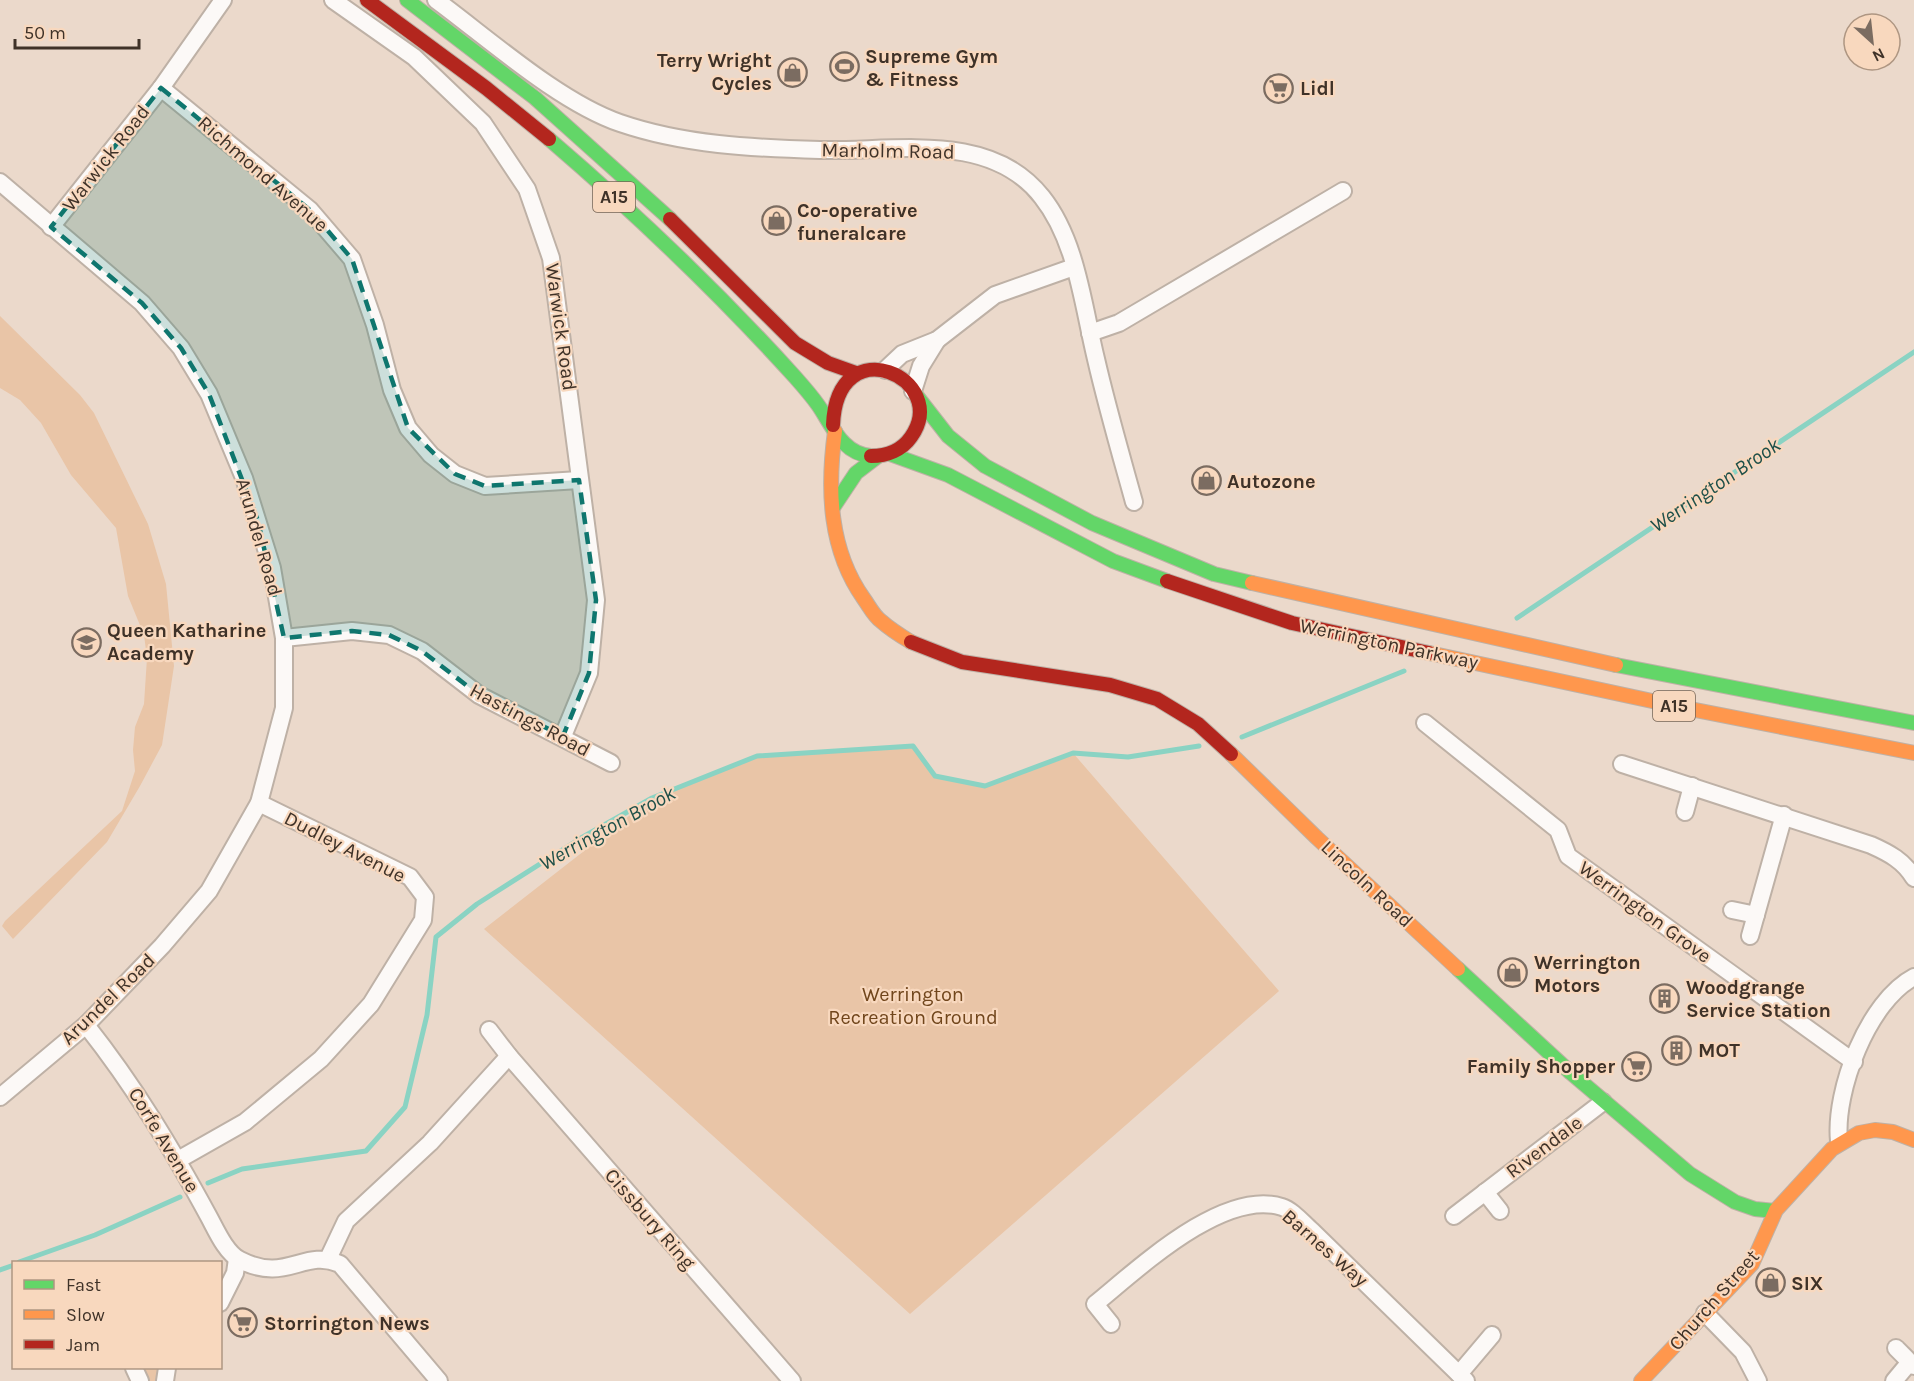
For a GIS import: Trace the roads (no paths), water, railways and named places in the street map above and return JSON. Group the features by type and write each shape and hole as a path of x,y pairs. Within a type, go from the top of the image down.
{"main road":[{"name":"A15","path":"367,0 506,103 599,183 777,358 814,399 852,451 884,456"},
{"name":"A15","path":"407,0 535,98 680,228 795,343 828,363 856,373 875,369 885,370 904,379 915,393"},
{"path":"834,428 831,411 834,397 847,379 856,373"},
{"path":"834,506 856,473 884,456 901,449 916,429 919,417 915,393"},
{"name":"Werrington Parkway","path":"915,393 938,426 962,449 1016,483 1092,523 1214,574 1680,679 1914,723"},
{"name":"Lincoln Road","path":"834,428 829,465 835,539 856,592 885,625 924,651 955,661 1124,686 1161,700 1179,710 1222,745 1336,856 1603,1102 1709,1186 1746,1207 1775,1211"},
{"name":"Werrington Parkway","path":"884,456 948,475 1040,525 1113,561 1203,595 1292,622 1680,707 1914,753"},
{"path":"1775,1211 1794,1193 1819,1160 1839,1141 1871,1131 1890,1133 1914,1140"},
{"name":"Church Street","path":"1641,1381 1758,1255 1775,1211"}],"street":[{"name":"Warwick Road","path":"51,227 161,88 223,0"},
{"name":"Warwick Road","path":"333,0 414,57 447,86 483,123 527,189 551,258 570,386 579,480 596,600 589,673 563,736"},
{"name":"Marholm Road","path":"438,1 567,97 618,122 643,130 713,144 821,150 955,150 991,159 1022,175 1043,198 1066,240 1134,502"},
{"name":"Richmond Avenue","path":"161,88 310,210 352,259 375,325 392,390 408,428 431,455 455,474 485,486 579,480"},
{"name":"Arundel Road","path":"0,182 142,303 181,348 209,394 244,478 272,568 284,638 284,708 259,803 209,891 162,946 86,1025 2,1092"},
{"path":"1090,333 1119,323 1342,191"},
{"path":"885,370 902,354 937,340 995,295 1074,267"},
{"path":"915,393 921,366 937,340"},
{"name":"Hastings Road","path":"284,638 352,631 389,635 422,651 479,695 563,736 611,763"},
{"name":"Werrington Grove","path":"1425,723 1558,830 1568,856 1854,1062"},
{"path":"1623,764 1784,815 1889,852 1904,863 1914,878"},
{"path":"1685,812 1692,786"},
{"name":"Dudley Avenue","path":"178,1160 245,1122 321,1059 371,1004 423,920 425,897 410,877 259,803"},
{"path":"1750,936 1784,815"},
{"path":"1732,910 1756,915"},
{"path":"1839,1141 1837,1120 1854,1062 1876,1011 1892,992 1914,977"},
{"name":"Corfe Avenue","path":"86,1025 147,1107 220,1238 237,1259"},
{"name":"Cissbury Ring","path":"489,1030 509,1056 792,1381"},
{"path":"328,1259 346,1221 430,1143 509,1056"},
{"name":"Rivendale","path":"1454,1216 1603,1102"},
{"path":"1485,1192 1500,1211"},
{"name":"Barnes Way","path":"1111,1324 1095,1304 1184,1233 1226,1211 1259,1205 1283,1207 1311,1230 1463,1377"},
{"path":"225,1296 237,1259 261,1269 286,1269 311,1260 328,1259 340,1264 439,1381"},
{"path":"225,1296 261,1269"},
{"path":"1705,1313 1743,1352 1758,1381"},
{"path":"1463,1377 1492,1335"},
{"path":"1894,1381 1911,1365 1896,1348"}],"waterway":[{"name":"Werrington Brook","path":"1517,618 1914,352"},
{"name":"Werrington Brook","path":"1242,737 1404,671"},
{"name":"Werrington Brook","path":"208,1183 242,1169 366,1151 405,1107 427,1015 436,937 477,904 581,838 652,798 757,756 913,746 935,776 985,786 1073,753 1128,757 1199,746"},
{"name":"Werrington Brook","path":"22,1261 95,1235 180,1197"},
{"name":"Werrington Brook","path":"0,1270 12,1266"}],"place":[{"name":"Supreme Gym & Fitness","path":"844,67"},
{"name":"Terry Wright Cycles","path":"793,72"},
{"name":"Lidl","path":"1279,88"},
{"name":"Co-operative funeralcare","path":"776,221"},
{"name":"Autozone","path":"1206,481"},
{"name":"Queen Katharine Academy","path":"86,642"},
{"name":"Werrington Motors","path":"1513,973"},
{"name":"Woodgrange Service Station","path":"1665,998"},
{"name":"MOT","path":"1677,1050"},
{"name":"Family Shopper","path":"1636,1066"},
{"name":"SIX","path":"1770,1283"},
{"name":"Storrington News","path":"243,1323"}],"park label":[{"name":"Werrington Recreation Ground","path":"913,1006"}]}
